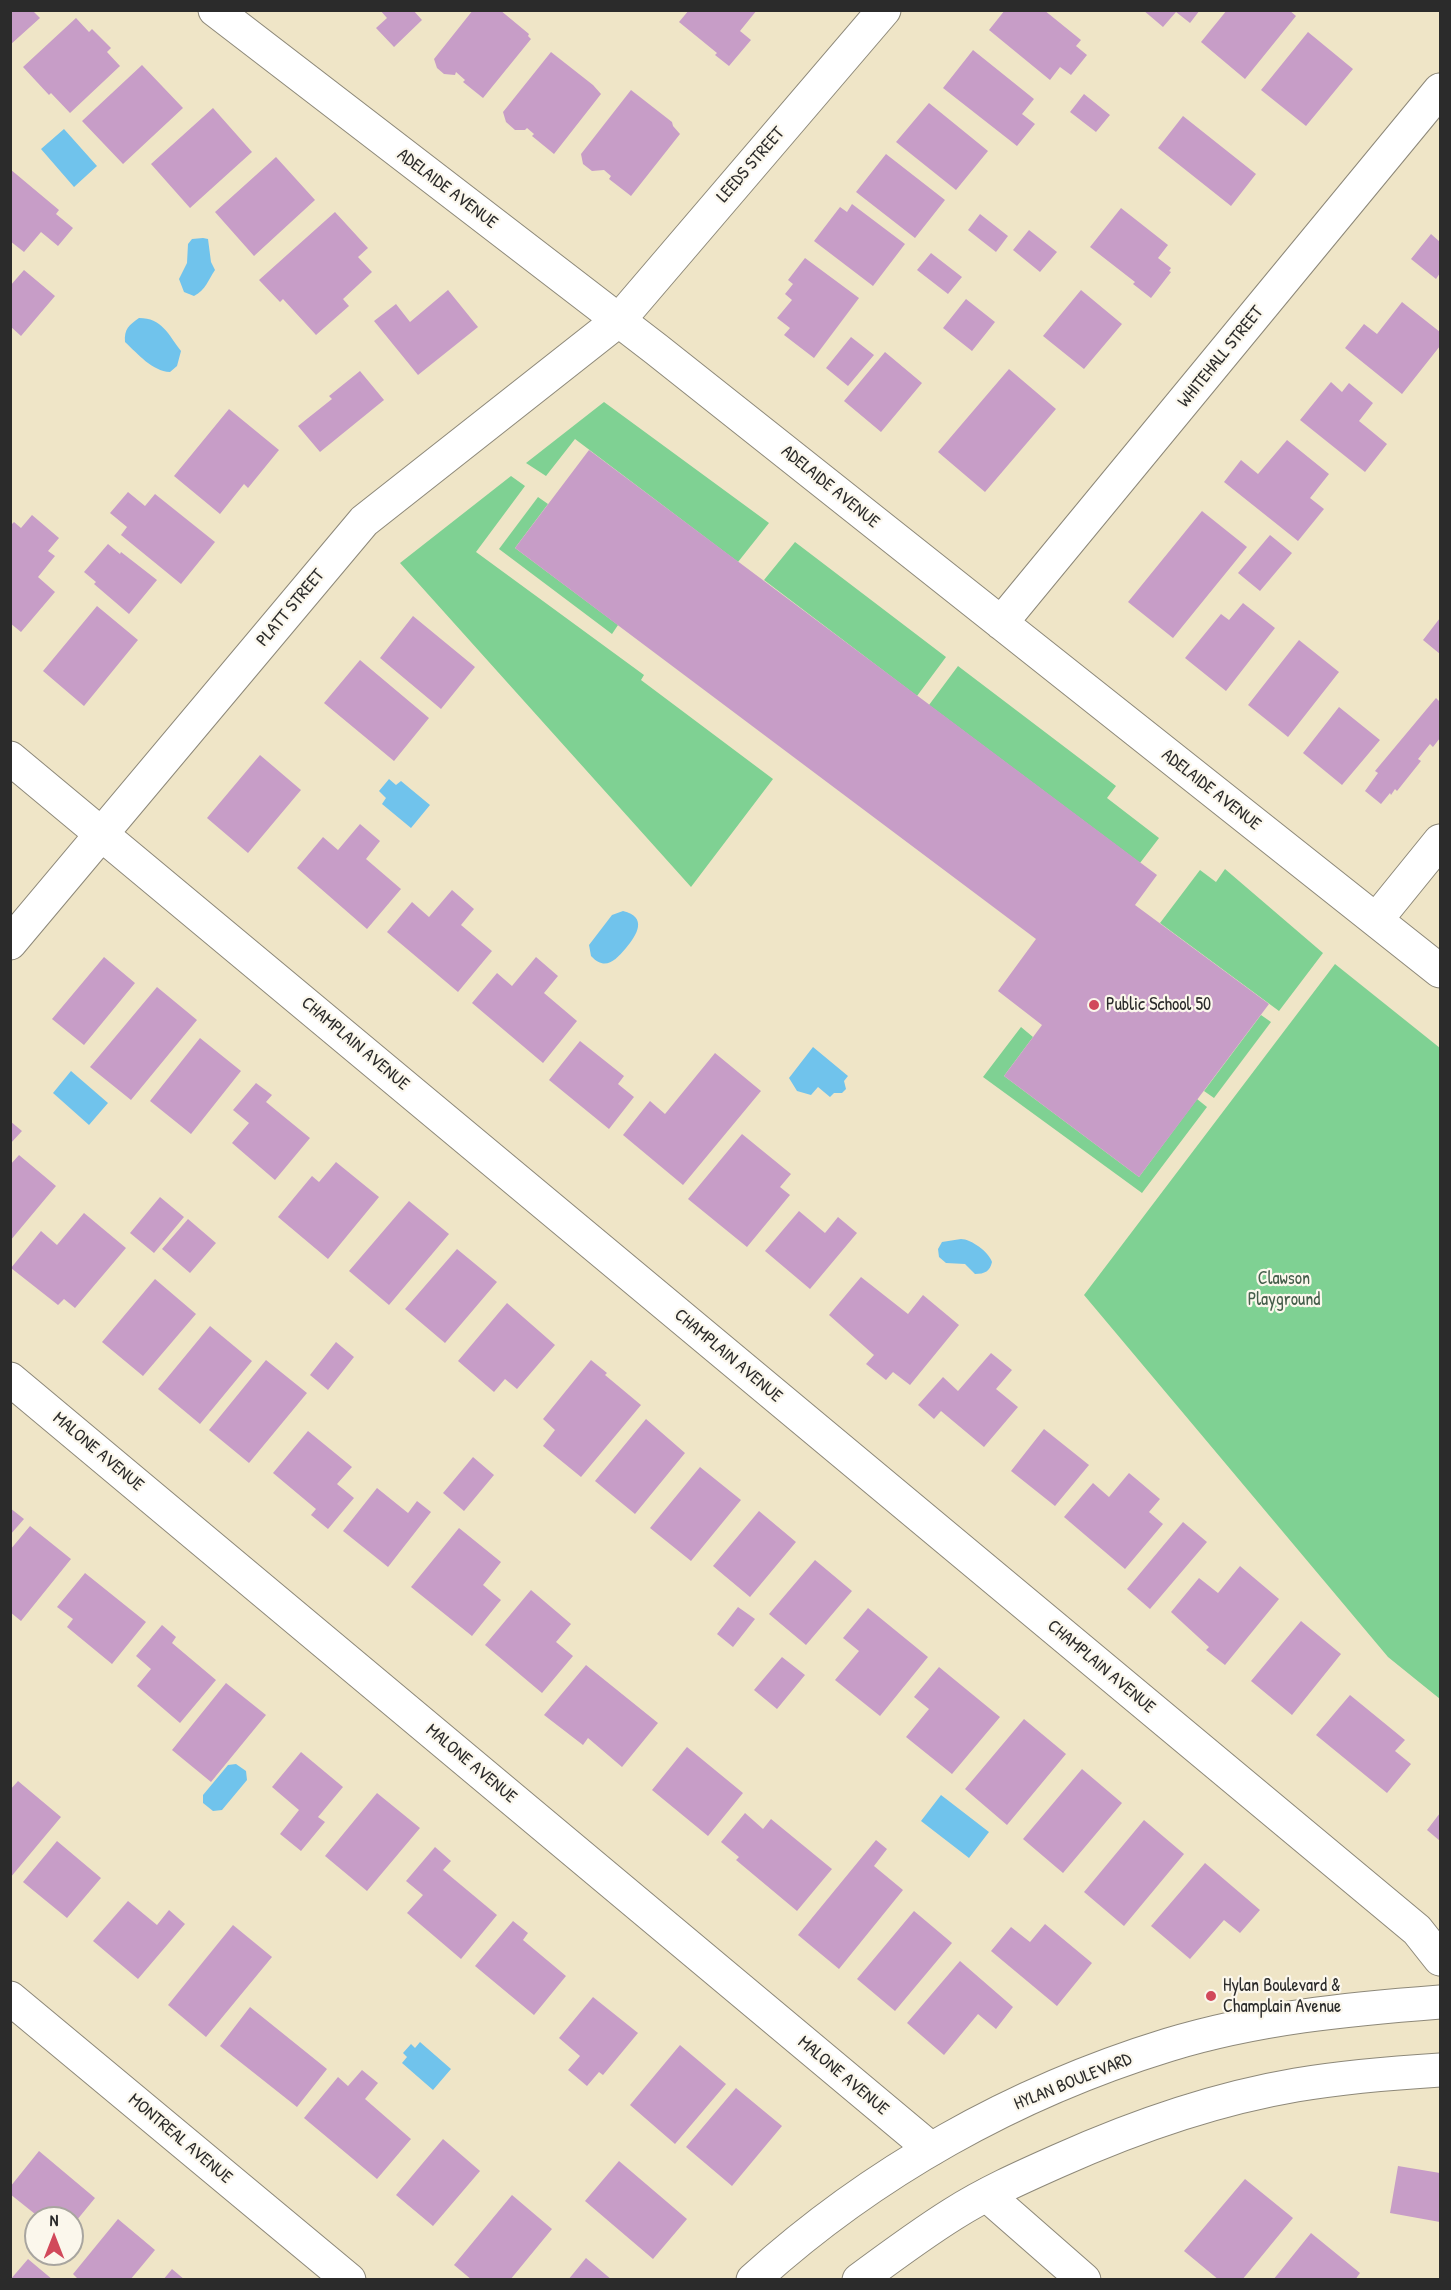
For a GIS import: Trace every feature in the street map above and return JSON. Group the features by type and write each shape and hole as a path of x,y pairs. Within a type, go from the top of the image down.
{"street":[{"name":"ADELAIDE AVENUE","path":"215,10 619,320 1440,970"},
{"name":"LEEDS STREET","path":"619,320 884,10"},
{"name":"WHITEHALL STREET","path":"1001,623 1440,90"},
{"name":"PLATT STREET","path":"10,943 364,521 619,320"},
{"name":"CHAMPLAIN AVENUE","path":"10,758 1417,1930 1440,1959"},
{"path":"1376,920 1440,841"},
{"name":"MALONE AVENUE","path":"10,1379 931,2149"},
{"name":"MONTREAL AVENUE","path":"10,1998 349,2280"},
{"name":"HYLAN BOULEVARD","path":"753,2280 784,2252 841,2209 931,2149 1036,2094 1100,2067 1170,2044 1240,2027 1313,2014 1440,2002"},
{"path":"860,2280 954,2213 987,2195 1027,2175 1145,2125 1226,2101 1294,2085 1373,2075 1440,2070"},
{"path":"987,2195 1084,2280"}],"green space":[{"path":"604,402 769,523 738,562 575,439 546,476 526,463"},
{"path":"511,476 525,486 476,552 644,675 641,680 773,779 691,887 400,563"},
{"path":"538,497 548,504 515,548 618,625 612,634 499,549"},
{"path":"795,542 946,657 917,696 764,580"},
{"path":"958,666 1116,786 1107,798 1159,838 1140,863 929,705"},
{"path":"1225,869 1323,953 1279,1011 1160,923 1200,870 1216,882"},
{"name":"Clawson Playground","path":"1335,964 1440,1048 1440,1699 1388,1657 1084,1295"},
{"path":"1261,1015 1271,1022 1214,1098 1204,1091"},
{"path":"1021,1027 1033,1037 1004,1076 1139,1177 1197,1099 1207,1107 1142,1193 983,1077"}],"water":[{"path":"64,129 97,166 74,187 41,149"},
{"path":"192,239 208,239 211,262 215,270 204,288 194,296 184,292 179,279 187,263 188,244"},
{"path":"139,318 159,324 181,351 177,366 170,372 151,365 125,342 128,328"},
{"path":"389,779 396,785 401,781 430,805 411,828 382,804 386,798 379,791"},
{"path":"623,911 636,917 638,927 636,932 618,957 610,962 601,963 591,956 589,945 612,915"},
{"path":"813,1047 848,1076 844,1081 846,1089 842,1093 834,1093 830,1097 818,1087 811,1095 797,1091 789,1078"},
{"path":"71,1071 108,1103 89,1125 53,1093"},
{"path":"961,1239 984,1250 992,1262 987,1271 975,1274 965,1264 946,1263 939,1257 938,1249 942,1242"},
{"path":"236,1764 246,1771 247,1780 222,1810 213,1811 203,1803 203,1795 228,1765"},
{"path":"941,1795 989,1832 969,1858 921,1821"},
{"path":"420,2042 451,2069 433,2090 402,2063 407,2057 403,2053 411,2044 415,2048"}],"building":[{"path":"10,10 32,10 40,18 10,45"},
{"path":"380,10 413,10 422,20 394,47 376,28 387,18"},
{"path":"473,10 500,10 529,34 531,39 483,98 463,82 465,80 456,72 455,75 444,74 437,68 434,59"},
{"path":"689,10 757,10 740,31 751,40 729,66 715,55 717,53 679,22"},
{"path":"1005,10 1044,10 1081,40 1076,46 1087,55 1071,75 1060,67 1050,80 989,30"},
{"path":"1143,10 1200,10 1190,23 1176,12 1163,27"},
{"path":"1227,10 1289,10 1296,16 1245,79 1201,42"},
{"path":"76,18 89,32 92,29 111,48 107,52 120,66 70,113 51,93 49,95 23,67"},
{"path":"1308,32 1353,69 1306,126 1261,90"},
{"path":"973,50 1034,99 1022,114 1035,124 1017,146 943,88"},
{"path":"551,52 601,94 554,154 532,136 534,134 527,128 515,130 506,122 503,112"},
{"path":"142,65 183,108 123,164 82,121"},
{"path":"631,90 672,122 680,134 631,196 609,179 611,176 604,170 592,171 583,164 581,154"},
{"path":"1084,94 1110,115 1096,132 1070,112"},
{"path":"929,103 988,151 956,190 896,142"},
{"path":"213,108 252,152 190,208 151,164"},
{"path":"1183,116 1256,174 1231,206 1158,148"},
{"path":"886,154 945,200 915,238 856,192"},
{"path":"276,157 315,200 254,256 215,212"},
{"path":"10,169 59,210 56,214 73,228 58,246 41,232 24,252 10,241"},
{"path":"852,204 905,244 873,286 814,241 840,207 847,212"},
{"path":"1121,208 1168,245 1158,258 1171,268 1169,271 1171,272 1151,298 1133,284 1135,282 1090,247"},
{"path":"335,212 368,248 358,257 372,272 343,299 349,306 316,335 283,299 280,302 259,280"},
{"path":"980,214 1008,236 996,252 968,230"},
{"path":"1029,230 1057,252 1040,272 1013,250"},
{"path":"1431,234 1440,242 1440,273 1436,279 1411,259"},
{"path":"931,253 962,277 948,294 917,270"},
{"path":"805,258 859,298 814,358 784,335 790,328 777,318 792,300 785,294 793,284 788,280"},
{"path":"24,270 55,296 21,336 10,326 10,286"},
{"path":"448,290 478,327 418,375 374,321 396,304 410,322"},
{"path":"1081,290 1122,324 1084,369 1043,336"},
{"path":"966,299 995,322 972,351 943,328"},
{"path":"1402,302 1440,332 1440,346 1402,394 1345,348 1364,324 1377,334"},
{"path":"851,337 874,355 848,386 826,368"},
{"path":"885,352 922,383 881,432 844,401"},
{"path":"1009,369 1056,409 985,492 938,452"},
{"path":"360,371 384,400 320,452 298,426 332,399 329,396"},
{"path":"1331,382 1342,392 1349,383 1373,403 1359,421 1387,444 1365,472 1300,420"},
{"path":"229,409 279,450 248,488 244,484 220,514 174,476"},
{"path":"1287,440 1329,474 1310,498 1324,509 1298,541 1224,482 1241,460 1258,474"},
{"path":"589,450 1157,875 1135,905 1269,1004 1139,1177 1004,1076 1042,1025 998,991 1036,939 515,548"},
{"path":"128,492 145,506 155,494 215,542 181,584 121,535 127,527 110,513"},
{"path":"1202,511 1247,547 1173,638 1128,602"},
{"path":"32,515 59,538 48,551 55,556 38,577 55,592 21,632 10,623 10,526 14,522 21,528"},
{"path":"1270,535 1292,553 1260,591 1238,573"},
{"path":"108,544 157,580 129,614 94,584 96,582 84,572"},
{"path":"1243,603 1275,628 1226,691 1185,658 1221,614 1229,620"},
{"path":"97,606 138,640 84,706 43,671"},
{"path":"413,616 475,667 441,709 380,658"},
{"path":"1440,618 1440,654 1423,640"},
{"path":"1299,640 1339,672 1288,737 1248,705"},
{"path":"360,660 429,718 394,761 324,703"},
{"path":"1436,698 1440,702 1440,738 1433,747 1430,744 1418,759 1421,761 1397,791 1395,789 1391,795 1390,793 1381,804 1365,791 1378,773 1375,771"},
{"path":"1339,707 1380,740 1342,785 1303,753"},
{"path":"260,755 301,790 248,853 207,818"},
{"path":"360,824 380,841 366,859 401,889 367,929 297,868 323,837 338,850"},
{"path":"452,890 474,909 461,925 492,951 458,992 387,932 412,902 429,917"},
{"path":"104,957 135,983 84,1045 52,1019"},
{"path":"536,957 558,976 544,993 577,1021 543,1063 472,1003 497,973 512,986"},
{"path":"157,987 197,1020 131,1100 90,1067"},
{"path":"200,1038 241,1071 191,1134 150,1101"},
{"path":"580,1041 624,1076 618,1084 634,1097 609,1129 549,1080"},
{"path":"715,1053 761,1091 683,1185 623,1135 650,1101 665,1114"},
{"path":"256,1083 272,1095 266,1102 310,1138 275,1180 232,1143 249,1123 233,1110"},
{"path":"10,1121 22,1131 10,1144"},
{"path":"742,1134 791,1174 780,1187 790,1195 747,1247 688,1199"},
{"path":"19,1155 56,1186 10,1241 10,1165"},
{"path":"336,1162 379,1197 328,1259 278,1217 312,1176 319,1182"},
{"path":"160,1197 184,1217 154,1253 130,1233"},
{"path":"409,1201 449,1234 389,1305 349,1271"},
{"path":"799,1211 825,1233 838,1217 857,1233 810,1289 765,1251"},
{"path":"84,1213 126,1248 75,1308 64,1299 58,1305 11,1268 41,1231 57,1245"},
{"path":"188,1219 216,1243 190,1273 162,1249"},
{"path":"457,1249 497,1282 445,1343 405,1309"},
{"path":"861,1277 908,1314 923,1295 959,1325 910,1385 893,1372 886,1380 866,1364 874,1355 829,1315"},
{"path":"155,1279 196,1314 143,1376 102,1342"},
{"path":"507,1303 555,1345 517,1389 505,1379 494,1392 458,1361"},
{"path":"210,1326 252,1361 200,1424 158,1389"},
{"path":"336,1342 354,1357 328,1390 310,1375"},
{"path":"991,1353 1012,1370 996,1389 1018,1407 984,1447 941,1411 934,1419 918,1405 943,1377 958,1391"},
{"path":"266,1360 307,1393 249,1463 209,1430"},
{"path":"591,1360 641,1405 581,1477 543,1446 555,1430 543,1419"},
{"path":"646,1419 685,1453 635,1514 595,1481"},
{"path":"1044,1429 1089,1465 1055,1506 1011,1471"},
{"path":"308,1431 352,1467 337,1484 354,1498 328,1529 311,1515 316,1509 273,1473"},
{"path":"473,1457 494,1475 464,1511 443,1493"},
{"path":"700,1467 741,1500 691,1561 650,1528"},
{"path":"1129,1473 1160,1499 1149,1512 1163,1524 1125,1569 1064,1517 1093,1483 1109,1497"},
{"path":"377,1488 408,1513 417,1501 431,1512 388,1567 343,1531"},
{"path":"10,1508 24,1519 10,1535"},
{"path":"759,1511 796,1542 750,1597 713,1566"},
{"path":"1183,1522 1207,1542 1150,1609 1127,1589"},
{"path":"30,1526 71,1559 21,1621 10,1612 10,1550"},
{"path":"459,1528 501,1562 483,1585 501,1600 472,1636 411,1587"},
{"path":"815,1560 852,1591 806,1645 769,1614"},
{"path":"1240,1566 1279,1599 1225,1665 1206,1650 1209,1647 1171,1612 1199,1578 1218,1593"},
{"path":"85,1573 146,1622 112,1664 67,1627 73,1619 57,1607"},
{"path":"531,1590 571,1624 556,1642 573,1656 542,1693 485,1645"},
{"path":"738,1607 755,1619 733,1647 717,1634"},
{"path":"868,1608 928,1657 880,1716 835,1680 859,1651 843,1638"},
{"path":"1301,1621 1341,1654 1292,1715 1251,1681"},
{"path":"162,1625 176,1637 172,1643 216,1680 180,1723 137,1686 151,1669 136,1656"},
{"path":"782,1657 805,1675 777,1709 754,1690"},
{"path":"586,1665 658,1723 622,1767 588,1738 583,1745 544,1715"},
{"path":"939,1667 1000,1717 952,1774 906,1737 929,1709 914,1697"},
{"path":"226,1683 266,1715 211,1782 172,1750"},
{"path":"1350,1695 1405,1740 1395,1751 1411,1764 1387,1793 1316,1735"},
{"path":"1024,1719 1066,1754 1007,1825 965,1789"},
{"path":"687,1747 743,1793 708,1836 652,1790"},
{"path":"301,1752 343,1787 318,1817 325,1822 301,1851 280,1834 299,1810 272,1787"},
{"path":"1082,1769 1122,1803 1063,1873 1023,1839"},
{"path":"18,1781 61,1817 10,1878 10,1790"},
{"path":"377,1793 420,1828 367,1891 325,1856"},
{"path":"745,1813 763,1829 771,1819 832,1869 797,1911 736,1860 739,1857 721,1842"},
{"path":"1440,1813 1440,1841 1427,1830"},
{"path":"1144,1820 1184,1854 1124,1926 1084,1892"},
{"path":"876,1840 887,1849 874,1866 903,1890 839,1969 798,1935"},
{"path":"57,1841 101,1878 67,1918 23,1882"},
{"path":"435,1847 451,1861 443,1870 497,1915 461,1959 407,1913 423,1895 406,1881"},
{"path":"1205,1863 1260,1910 1240,1933 1224,1920 1190,1959 1151,1926"},
{"path":"128,1901 157,1925 169,1910 185,1924 138,1979 93,1941"},
{"path":"914,1911 952,1943 895,2011 857,1979"},
{"path":"513,1921 528,1933 523,1940 566,1976 534,2015 475,1966"},
{"path":"1045,1924 1092,1963 1057,2006 991,1951 1011,1927 1030,1942"},
{"path":"233,1925 272,1957 206,2037 168,2005"},
{"path":"960,1961 1013,2007 996,2029 978,2014 944,2055 907,2023"},
{"path":"593,1997 638,2033 603,2075 599,2072 587,2086 568,2070 580,2056 559,2038"},
{"path":"250,2007 327,2069 297,2107 220,2046"},
{"path":"680,2045 726,2084 675,2144 630,2105"},
{"path":"362,2070 378,2083 365,2099 411,2139 377,2179 304,2118 338,2077 348,2086"},
{"path":"736,2088 782,2126 732,2186 686,2147"},
{"path":"443,2139 480,2171 433,2226 396,2195"},
{"path":"39,2151 95,2198 84,2211 84,2206 25,2206 10,2194 10,2187"},
{"path":"619,2161 687,2219 653,2259 585,2201"},
{"path":"1398,2166 1440,2173 1440,2222 1390,2213"},
{"path":"1245,2179 1293,2218 1242,2280 1219,2280 1184,2251"},
{"path":"512,2195 552,2229 510,2280 472,2280 454,2265"},
{"path":"118,2219 155,2250 130,2280 79,2280 73,2274 80,2266 84,2266 84,2261"},
{"path":"1311,2233 1360,2273 1355,2280 1273,2280"},
{"path":"586,2258 612,2280 568,2280"},
{"path":"24,2264 24,2266 36,2266 53,2280 10,2280"},
{"path":"172,2269 185,2280 163,2280"}],"place":[{"name":"Public School 50","path":"1094,1005"},
{"name":"Hylan Boulevard & Champlain Avenue","path":"1211,1996"}]}
